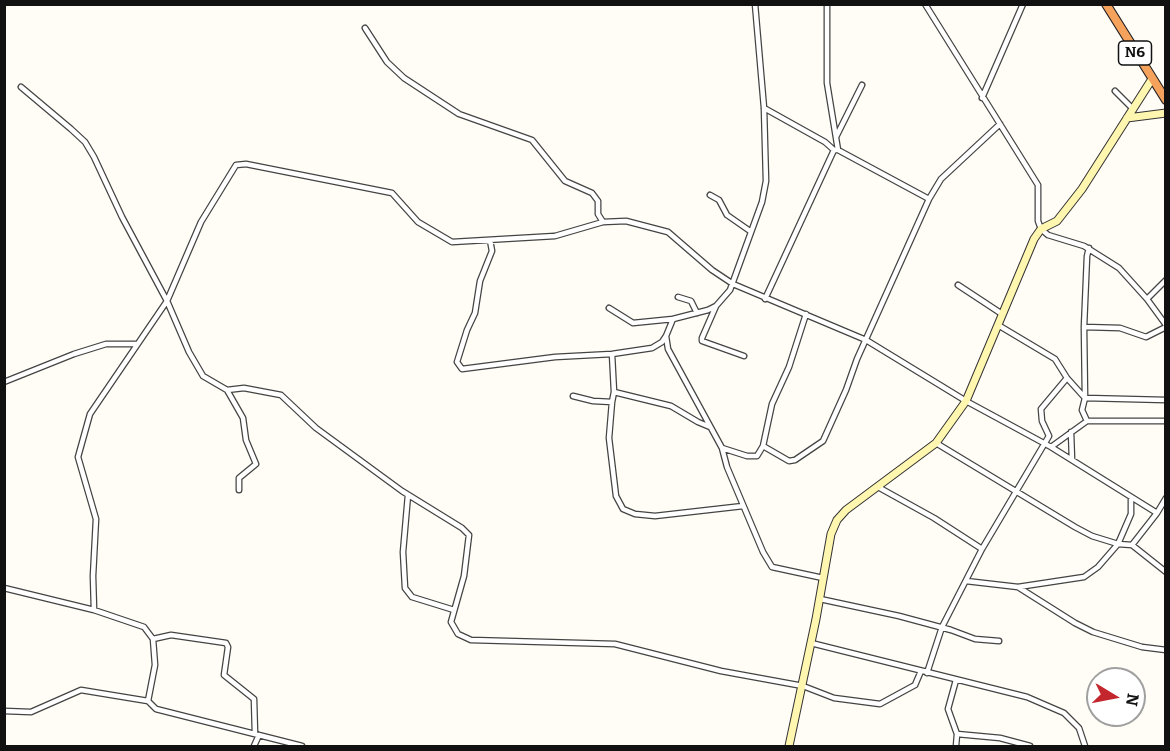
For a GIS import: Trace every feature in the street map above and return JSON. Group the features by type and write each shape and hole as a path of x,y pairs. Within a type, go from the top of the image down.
{"highway":[{"name":"N6","path":"1106,4 1166,100"}],"street":[{"path":"744,356 702,342 702,338 716,306 733,284 762,202 766,181 764,108 755,4"},
{"path":"765,299 836,150 827,83 827,4"},
{"path":"925,4 1038,185 1038,221 1041,229 1048,234 1089,248 1119,268 1147,299 1166,326 1146,337 1120,328 1084,327"},
{"path":"982,98 1023,4"},
{"path":"365,28 387,62 404,78 459,114 532,140 565,181 592,193 598,201 598,214 603,222"},
{"path":"789,747 812,643 831,534 837,520 846,510 936,443 966,401 1034,239 1041,229 1057,221 1082,189 1152,79"},
{"path":"836,137 862,85"},
{"path":"21,87 85,142 166,301 189,352 203,376 227,390 243,418 246,440 256,464 238,478 239,490"},
{"path":"1115,91 1133,109"},
{"path":"764,108 836,150 929,199"},
{"path":"1127,118 1166,113"},
{"path":"763,446 789,461 795,460 823,441 929,199 941,179 1000,124"},
{"path":"94,610 96,519 78,457 90,414 166,301 201,222 236,165 246,164 392,193 417,222 452,242 555,236 603,222 626,221 668,232 712,270 733,284 866,340 966,401 1051,447 1157,513"},
{"path":"710,195 719,200 727,215 750,231"},
{"path":"490,240 492,251 480,281 475,313 457,362 462,369 652,348 662,342 673,319"},
{"path":"1087,421 1082,410 1085,398 1084,327 1089,248"},
{"path":"1147,299 1166,280"},
{"path":"958,285 1002,314"},
{"path":"678,297 691,301 698,313"},
{"path":"609,308 633,323 673,319 716,306"},
{"path":"722,448 747,456 757,456 763,446 772,404 789,367 806,314"},
{"path":"998,325 1055,359 1067,378 1085,398 1166,400"},
{"path":"666,336 668,349 722,448 743,506 772,567 823,578"},
{"path":"4,382 74,354 106,344 137,344"},
{"path":"612,354 614,392 609,438 616,496 623,509 635,514 655,516 743,506"},
{"path":"927,673 942,627 982,549 1048,436 1042,421 1041,409 1067,378"},
{"path":"227,390 244,388 281,395 316,428 408,495 462,528 469,536 464,576 450,622 458,634 471,640 615,644 721,671 802,686 834,698 880,704 915,685 921,671"},
{"path":"614,392 671,406 711,427"},
{"path":"573,396 592,401 612,402"},
{"path":"1051,447 1087,421 1166,421"},
{"path":"1071,432 1072,460"},
{"path":"936,443 1092,536 1118,544 1132,545 1166,572"},
{"path":"878,487 934,518 982,549"},
{"path":"408,495 403,552 405,588 412,597 454,610"},
{"path":"966,581 1018,587 1084,578 1098,567 1118,544 1131,514 1131,497"},
{"path":"1132,545 1166,498"},
{"path":"1018,587 1093,632 1142,647 1166,650"},
{"path":"4,588 94,610 144,627 153,639 155,665 147,701"},
{"path":"820,599 942,627 975,639 999,641"},
{"path":"153,639 171,635 226,643 228,647 224,675 255,699 257,735 254,747"},
{"path":"812,643 1028,697 1064,713 1078,728 1085,747"},
{"path":"956,680 948,709 957,734 956,747"},
{"path":"4,711 31,712 81,690 147,701 156,709 302,747"},
{"path":"957,734 1000,738 1030,747"}]}
